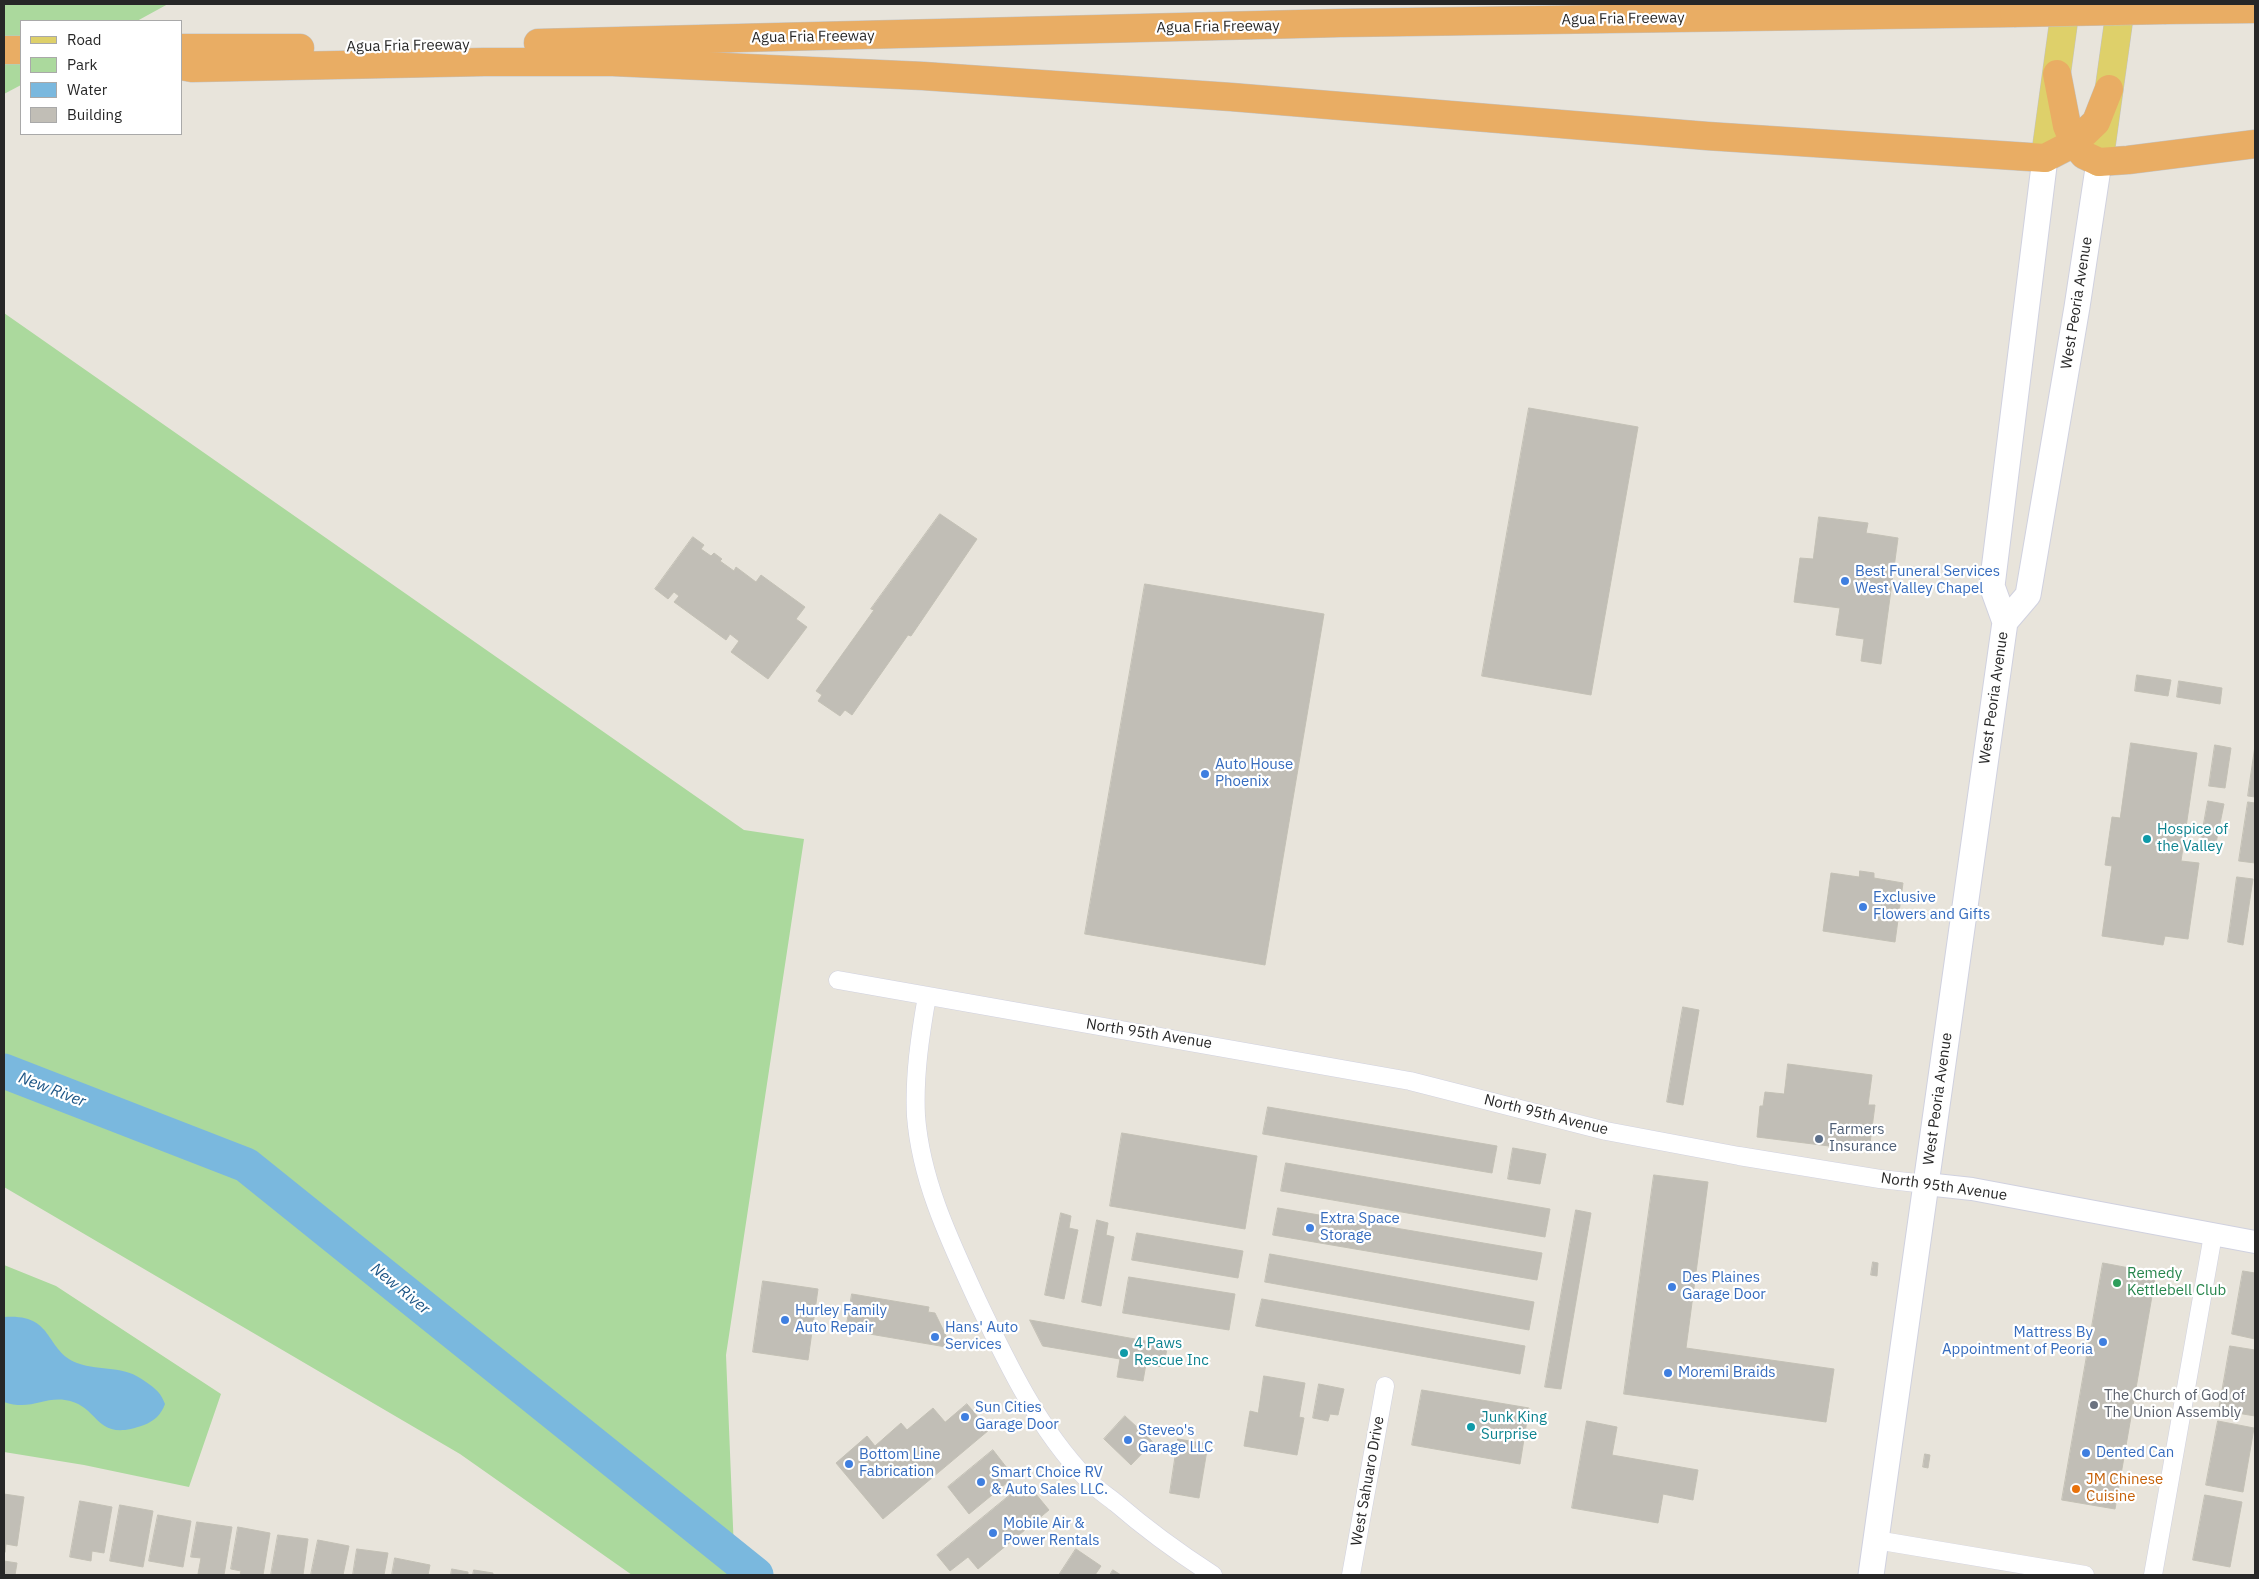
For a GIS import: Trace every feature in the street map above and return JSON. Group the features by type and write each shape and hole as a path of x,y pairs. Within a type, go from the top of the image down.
{"highway":[{"name":"Agua Fria Freeway","path":"182,48 350,48 1340,24 2255,9"},
{"path":"4,50 20,50"},
{"path":"182,66 192,68 484,62 613,62 922,76 1232,97 1706,136 2045,158 2074,143 2096,122 2109,89"},
{"path":"2057,74 2066,126 2074,143 2084,155 2099,162 2255,144"}],"main road":[{"name":"West Peoria Avenue","path":"1871,1575 2005,622 1992,586 2066,4"},
{"name":"West Peoria Avenue","path":"2005,622 2028,595 2076,316 2121,4"}],"street":[{"name":"North 95th Avenue","path":"838,980 1402,1079 1606,1130 1738,1156 1880,1179 1972,1189 2255,1242"},
{"path":"927,996 919,1043 916,1083 916,1117 921,1147 935,1206 1004,1357 1058,1444 1087,1479 1134,1519 1213,1575"},
{"path":"2153,1575 2212,1235"},
{"name":"West Sahuaro Drive","path":"1351,1575 1385,1386"},
{"path":"1876,1540 2085,1575"}],"green space":[{"path":"4,4 168,4 139,20 20,20 20,86 4,94"},
{"path":"4,313 744,830 804,839 726,1355 735,1575 632,1575 460,1454 4,1187"},
{"path":"4,1265 56,1286 221,1394 189,1487 84,1465 4,1452"}],"water":[{"path":"4,1317 20,1317 41,1326 59,1350 66,1357 77,1363 86,1366 121,1370 137,1376 160,1394 165,1404 154,1419 144,1425 127,1430 115,1430 106,1427 77,1403 65,1400 50,1400 29,1405 4,1402"}],"building":[{"path":"1529,408 1638,427 1591,695 1482,676"},
{"path":"940,514 977,539 911,636 908,635 852,715 845,710 840,716 818,701 822,695 816,691 874,610 871,609"},
{"name":"Best Funeral Services West Valley Chapel","path":"1819,517 1868,523 1866,533 1898,538 1881,664 1861,661 1864,639 1836,635 1840,608 1794,602 1800,558 1813,559"},
{"path":"693,537 704,545 701,549 711,556 714,553 722,559 720,561 734,571 736,567 756,582 761,575 805,607 796,619 807,627 768,679 731,652 739,641 730,634 726,640 674,602 679,596 674,592 668,599 655,589"},
{"name":"Auto House Phoenix","path":"1145,584 1324,614 1265,965 1085,934"},
{"path":"2137,675 2171,680 2168,696 2135,691"},
{"path":"2179,681 2222,688 2220,704 2177,697"},
{"name":"Hospice of the Valley","path":"2131,743 2197,753 2181,861 2199,863 2188,939 2165,936 2163,945 2102,936 2112,866 2105,865 2112,817 2120,818"},
{"path":"2215,745 2231,748 2225,788 2209,786"},
{"path":"2255,746 2255,797 2248,796"},
{"path":"2208,801 2224,804 2216,843 2201,840"},
{"path":"2248,802 2255,803 2255,863 2239,861"},
{"name":"Exclusive Flowers and Gifts","path":"1860,871 1874,873 1874,878 1903,883 1895,942 1823,931 1831,873 1859,877"},
{"path":"2237,877 2253,879 2243,945 2228,942"},
{"path":"1683,1007 1699,1010 1683,1105 1667,1102"},
{"path":"1788,1064 1872,1075 1868,1105 1875,1105 1869,1151 1757,1137 1760,1106 1763,1106 1765,1092 1784,1094"},
{"path":"1268,1107 1497,1146 1492,1173 1263,1134"},
{"path":"1122,1133 1257,1156 1245,1229 1110,1206"},
{"path":"1513,1148 1546,1154 1540,1184 1508,1179"},
{"path":"1286,1163 1550,1209 1545,1237 1281,1191"},
{"path":"1654,1175 1708,1182 1686,1348 1834,1369 1826,1422 1624,1394"},
{"path":"1278,1208 1542,1253 1537,1280 1273,1235"},
{"path":"1576,1210 1591,1213 1561,1389 1545,1387"},
{"path":"1061,1213 1071,1216 1069,1228 1078,1230 1064,1299 1045,1295"},
{"path":"1097,1220 1108,1223 1106,1235 1114,1237 1101,1306 1082,1302"},
{"path":"1137,1233 1243,1251 1238,1278 1132,1260"},
{"path":"1270,1254 1534,1302 1529,1330 1265,1282"},
{"path":"1873,1262 1878,1263 1877,1276 1871,1275"},
{"path":"2103,1263 2156,1273 2115,1509 2062,1500"},
{"path":"2243,1271 2255,1273 2255,1339 2232,1334"},
{"path":"1129,1277 1235,1294 1229,1330 1123,1313"},
{"name":"Hurley Family Auto Repair","path":"763,1281 818,1289 808,1360 753,1352"},
{"path":"852,1294 929,1307 928,1312 935,1313 952,1348 846,1330"},
{"path":"1262,1299 1525,1346 1520,1374 1256,1326"},
{"name":"4 Paws Rescue Inc","path":"1030,1320 1168,1345 1163,1367 1146,1364 1143,1381 1117,1377 1120,1359 1043,1346"},
{"path":"2230,1346 2255,1350 2255,1416 2219,1410"},
{"path":"1264,1376 1305,1383 1299,1417 1304,1418 1297,1455 1244,1446 1250,1411 1258,1413"},
{"path":"1319,1384 1344,1389 1338,1415 1330,1414 1328,1421 1313,1418"},
{"name":"Junk King Surprise","path":"1422,1390 1529,1408 1520,1464 1412,1445"},
{"path":"967,1404 989,1430 883,1519 836,1463 867,1436 875,1446 901,1423 907,1430 933,1408 945,1422"},
{"name":"Steveo's Garage LLC","path":"1125,1416 1153,1442 1131,1465 1104,1439"},
{"path":"1587,1421 1617,1427 1612,1455 1698,1470 1693,1500 1663,1494 1658,1523 1572,1508"},
{"path":"2218,1421 2254,1428 2243,1492 2206,1485"},
{"path":"1178,1439 1208,1444 1199,1498 1170,1493"},
{"name":"Smart Choice RV & Auto Sales LLC.","path":"993,1450 1014,1477 969,1514 948,1487"},
{"path":"1925,1454 1930,1455 1928,1468 1923,1467"},
{"name":"Mobile Air & Power Rentals","path":"1026,1482 1049,1510 978,1569 968,1557 950,1571 937,1555"},
{"path":"4,1494 24,1497 17,1546 6,1544 5,1552"},
{"path":"2205,1495 2242,1502 2230,1567 2193,1560"},
{"path":"80,1501 112,1507 104,1553 92,1551 91,1561 70,1557"},
{"path":"120,1505 153,1511 143,1567 110,1561"},
{"path":"158,1515 191,1521 183,1567 149,1561"},
{"path":"197,1522 232,1527 224,1575 198,1574 201,1558 191,1557"},
{"path":"238,1527 270,1533 263,1575 240,1575 241,1571 231,1569"},
{"path":"278,1535 308,1539 303,1575 271,1575"},
{"path":"318,1540 349,1546 343,1575 311,1575"},
{"path":"357,1549 388,1553 384,1575 353,1575"},
{"path":"1076,1549 1101,1566 1095,1575 1059,1575"},
{"path":"395,1558 430,1565 428,1575 392,1575"},
{"path":"4,1561 17,1563 15,1575 4,1575"},
{"path":"452,1569 468,1572 468,1575 451,1575"},
{"path":"474,1570 493,1573 493,1575 473,1575"},
{"path":"1113,1570 1121,1575 1110,1575"}],"waterway":[{"name":"New River","path":"4,1071 246,1165 756,1575"}],"place":[{"name":"Best Funeral Services West Valley Chapel","path":"1845,581"},
{"name":"Auto House Phoenix","path":"1205,774"},
{"name":"Hospice of the Valley","path":"2147,839"},
{"name":"Exclusive Flowers and Gifts","path":"1863,907"},
{"name":"Farmers Insurance","path":"1819,1139"},
{"name":"Extra Space Storage","path":"1310,1228"},
{"name":"Remedy Kettlebell Club","path":"2117,1283"},
{"name":"Des Plaines Garage Door","path":"1672,1287"},
{"name":"Hurley Family Auto Repair","path":"785,1320"},
{"name":"Hans' Auto Services","path":"935,1337"},
{"name":"Mattress By Appointment of Peoria","path":"2103,1342"},
{"name":"4 Paws Rescue Inc","path":"1124,1353"},
{"name":"Moremi Braids","path":"1668,1373"},
{"name":"The Church of God of The Union Assembly","path":"2094,1405"},
{"name":"Sun Cities Garage Door","path":"965,1417"},
{"name":"Junk King Surprise","path":"1471,1427"},
{"name":"Steveo's Garage LLC","path":"1128,1440"},
{"name":"Dented Can","path":"2086,1453"},
{"name":"Bottom Line Fabrication","path":"849,1464"},
{"name":"Smart Choice RV & Auto Sales LLC.","path":"981,1482"},
{"name":"JM Chinese Cuisine","path":"2076,1489"},
{"name":"Mobile Air & Power Rentals","path":"993,1533"}]}
